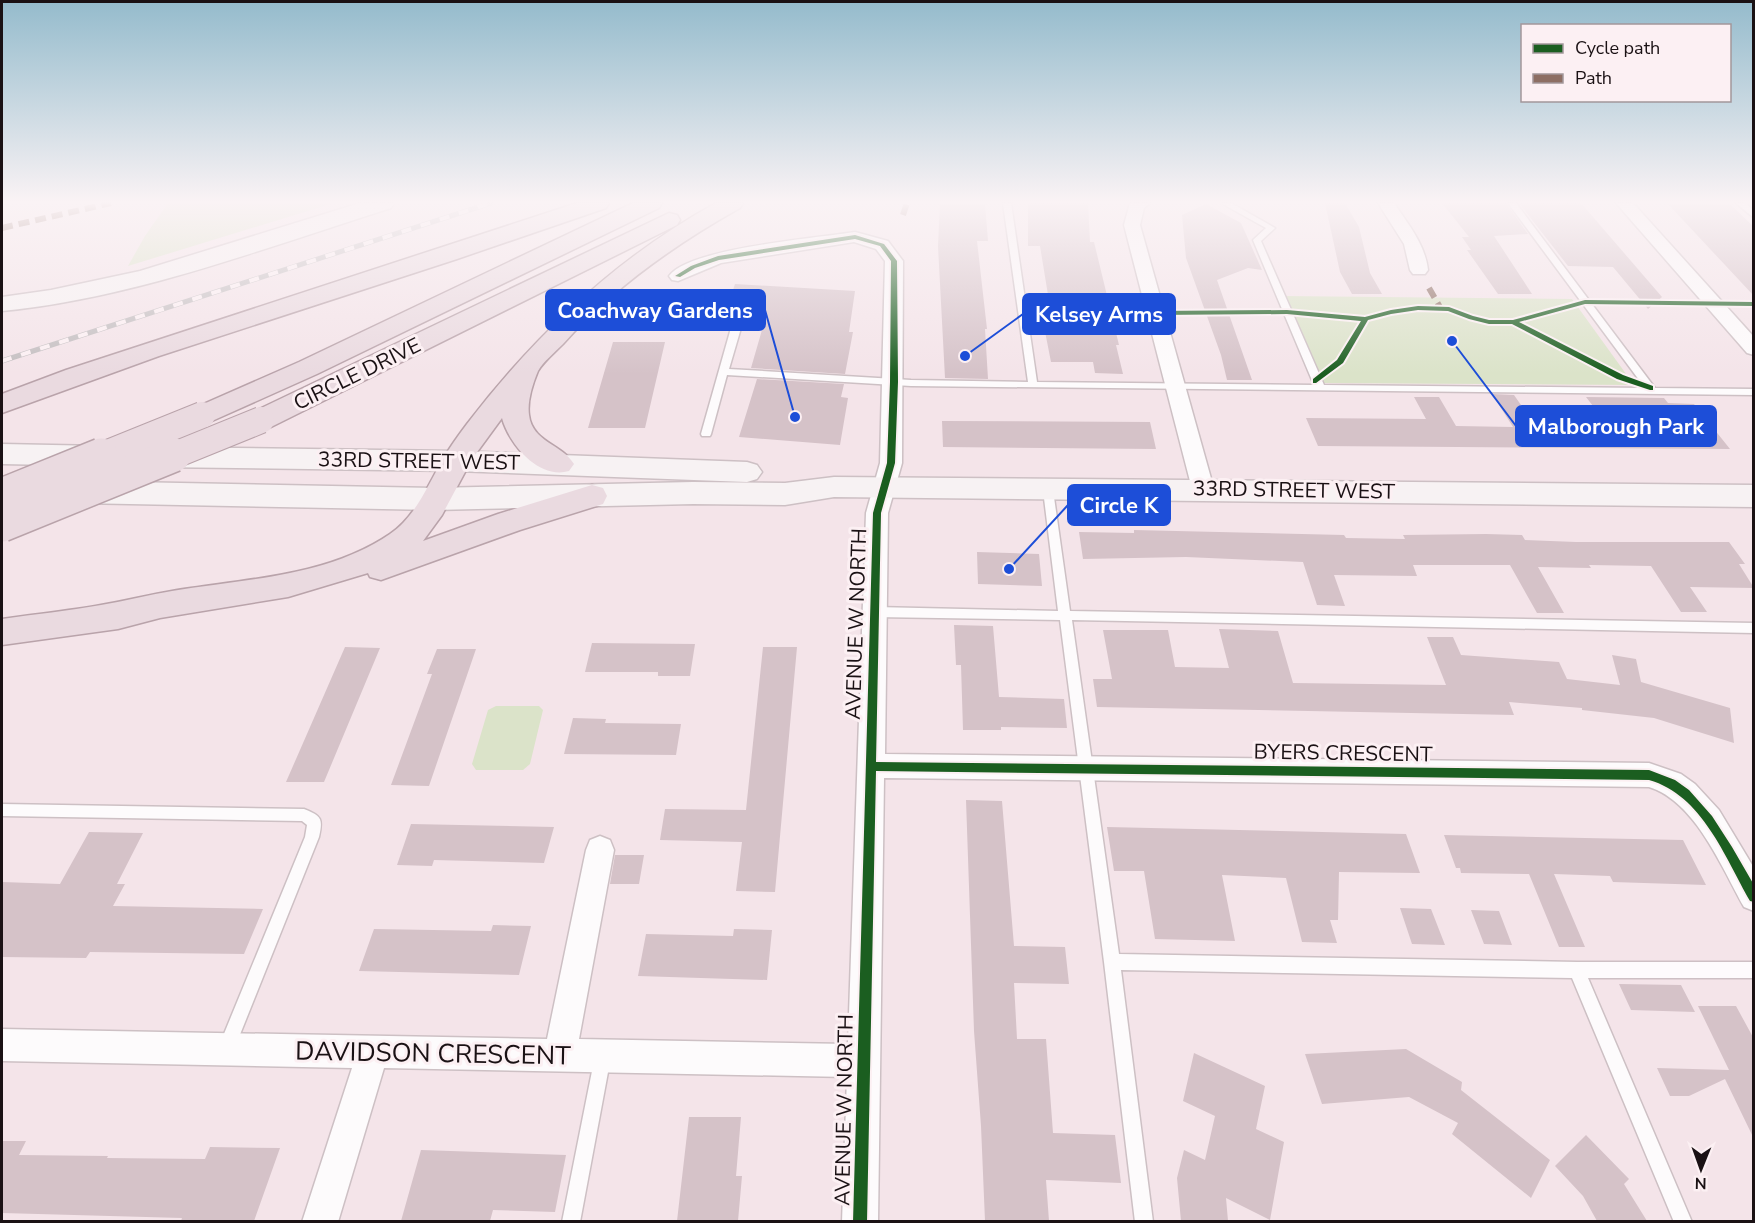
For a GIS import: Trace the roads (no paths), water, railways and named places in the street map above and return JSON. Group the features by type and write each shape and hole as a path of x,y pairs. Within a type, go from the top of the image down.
{"highway":[{"path":"2,398 430,260"},
{"name":"CIRCLE DRIVE","path":"2,495 202,416 308,368 532,260"},
{"name":"CIRCLE DRIVE","path":"2,525 261,420 587,260"},
{"path":"98,619 167,604 296,582 366,561 403,541 419,525 456,461 497,404 536,358 594,298 641,260"},
{"path":"536,358 517,390 515,413 522,435 529,445 559,464"},
{"path":"2,404 51,384"},
{"path":"2,632 272,594 335,582 395,564 509,522 592,496"}],"main road":[{"path":"2,304 54,298 161,272 199,260"},
{"name":"33RD STREET WEST","path":"2,454 559,464 789,474 834,487"},
{"name":"33RD STREET WEST","path":"2,491 434,499 693,493 785,494 834,487 1754,496"}],"street":[{"name":"AVENUE W NORTH","path":"678,276 693,267 712,260"},
{"name":"AVENUE W NORTH","path":"860,1221 877,513 891,463 895,270 892,260"},
{"path":"1141,260 1203,489"},
{"path":"1418,260 1419,270"},
{"path":"1675,260 1754,349"},
{"name":"BYERS CRESCENT","path":"870,766 1649,775 1670,783 1688,796 1710,821 1754,897"},
{"path":"560,1055 600,850"},
{"name":"DAVIDSON CRESCENT","path":"2,1045 864,1060"},
{"path":"320,1221 373,1052"}],"lane":[{"path":"1014,260 1033,385"},
{"path":"1266,260 1320,388"},
{"path":"1555,260 1653,392"},
{"path":"706,434 736,327"},
{"path":"723,372 894,382 1033,385 1754,392"},
{"path":"1048,490 1112,962 1144,1221"},
{"path":"875,612 1754,628"},
{"path":"2,810 304,815 315,822 312,837 226,1049"},
{"path":"1112,962 1577,970 1754,970"},
{"path":"1577,970 1683,1221"},
{"path":"572,1221 603,1055"}],"railway":[{"path":"2,361 314,260"}],"place":[{"name":"Malborough Park","path":"1452,341"},
{"name":"Kelsey Arms","path":"965,356"},
{"name":"Coachway Gardens","path":"795,417"},
{"name":"Circle K","path":"1009,569"}]}
